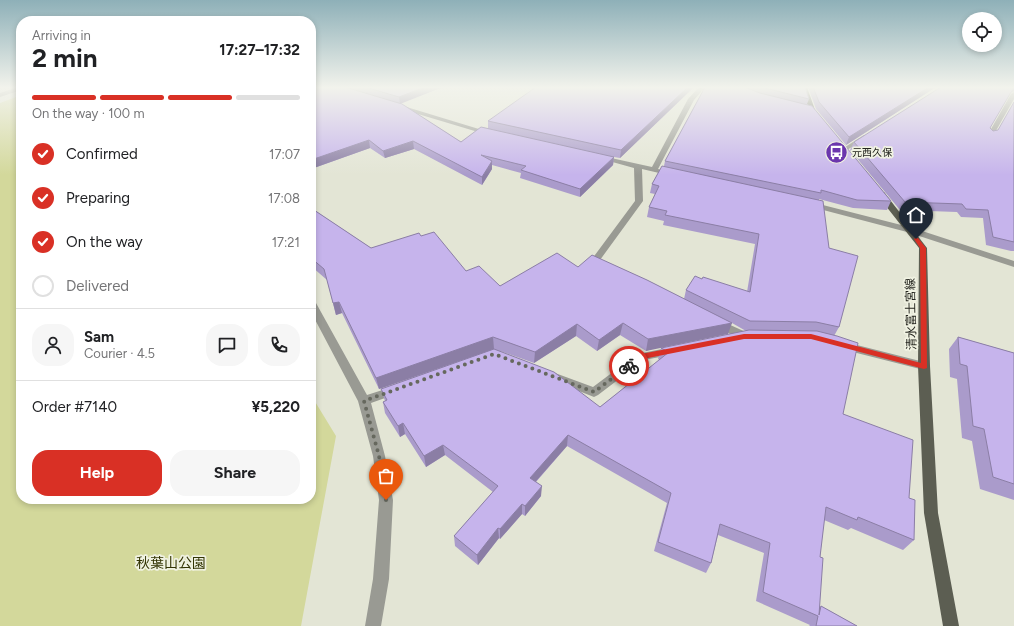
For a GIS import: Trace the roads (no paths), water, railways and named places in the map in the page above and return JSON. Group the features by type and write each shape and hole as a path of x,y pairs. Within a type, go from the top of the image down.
{"main road":[{"path":"816,116 826,127"},
{"name":"清水富士宮線","path":"875,186 923,248 924,366 931,513 951,626"}],"street":[{"path":"432,116 501,136"},
{"path":"654,170 683,116"},
{"path":"990,136 1001,116"},
{"path":"845,149 871,133"},
{"path":"592,156 677,175"},
{"path":"609,268 595,261 639,202 638,166"},
{"path":"799,202 910,230 1014,264"},
{"path":"316,312 364,401 379,456 386,500 381,579 373,626"},
{"path":"708,318 744,336"},
{"path":"729,339 744,336 758,336"},
{"path":"833,343 924,366"},
{"path":"544,373 594,392 641,357 685,348"},
{"path":"364,401 408,386"}],"place":[{"name":"元西久保","path":"836,152"}],"park label":[{"name":"秋葉山公園","path":"171,563"}]}
